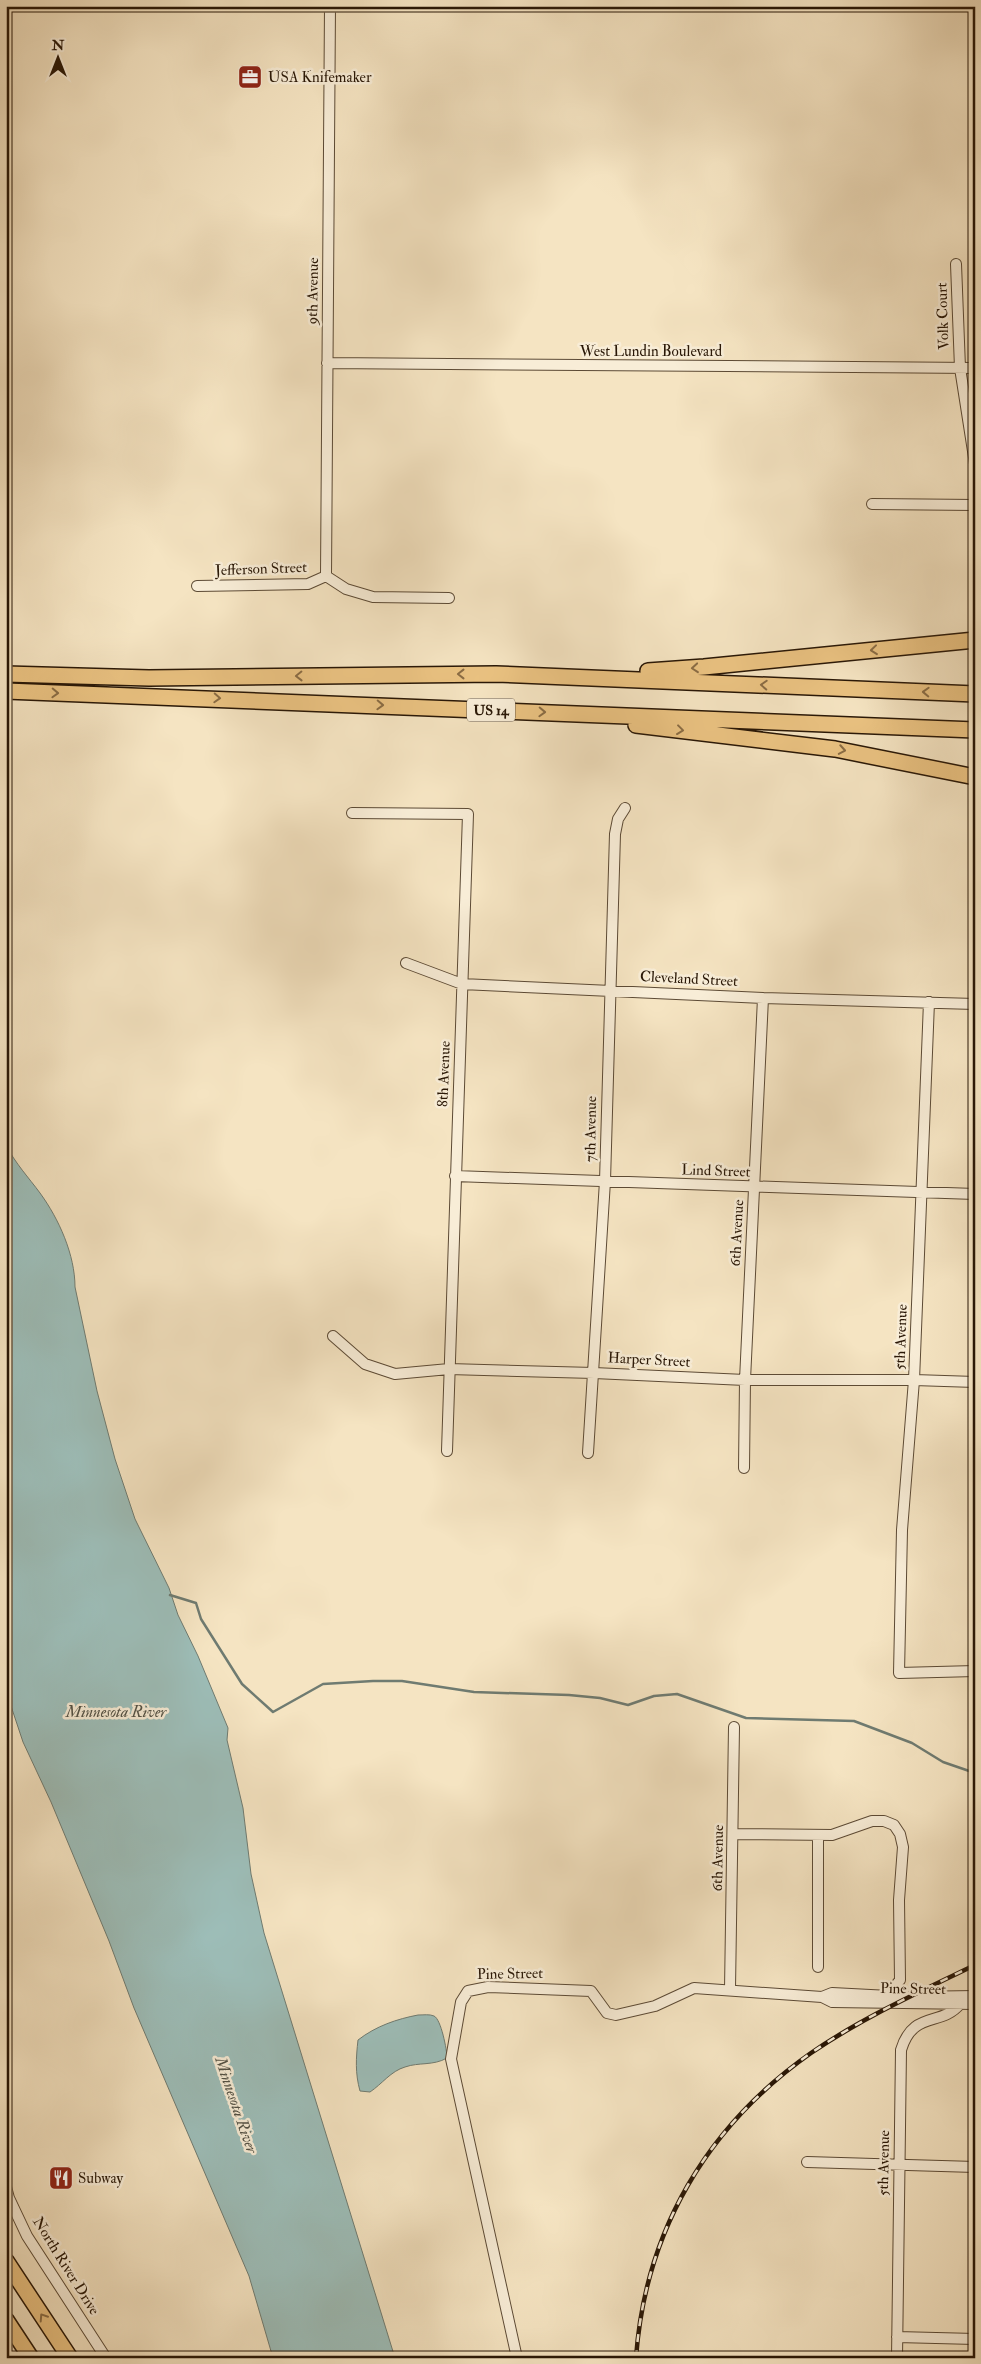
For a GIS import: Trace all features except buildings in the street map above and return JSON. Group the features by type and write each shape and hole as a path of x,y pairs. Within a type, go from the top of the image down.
{"highway":[{"path":"6,674 149,678 676,670 975,640"},
{"path":"496,674 975,694"},
{"name":"US 14","path":"6,691 975,730"},
{"path":"563,712 631,724 835,749 975,777"},
{"path":"6,2260 70,2358"},
{"path":"6,2320 31,2358"}],"street":[{"name":"9th Avenue","path":"326,576 330,6"},
{"name":"Volk Court","path":"956,264 960,368 975,464"},
{"name":"West Lundin Boulevard","path":"327,364 975,368"},
{"path":"872,504 975,505"},
{"name":"Jefferson Street","path":"197,586 308,584 326,576"},
{"path":"326,576 346,589 373,596 449,598"},
{"name":"7th Avenue","path":"588,1453 605,1181 614,834 618,819 625,808"},
{"name":"8th Avenue","path":"352,813 468,814 447,1451"},
{"name":"Cleveland Street","path":"406,963 462,984 763,998 975,1004"},
{"name":"6th Avenue","path":"744,1468 745,1380 763,998"},
{"name":"5th Avenue","path":"929,1002 914,1380 902,1530 899,1673 975,1671"},
{"name":"Lind Street","path":"456,1176 975,1194"},
{"name":"Harper Street","path":"333,1336 365,1364 395,1374 449,1369 594,1372 745,1380 975,1382"},
{"name":"6th Avenue","path":"730,1989 734,1834 734,1728"},
{"path":"734,1834 770,1836 832,1835 872,1821 884,1821 894,1825 900,1834 903,1847 899,1900 900,1980 896,1985 889,1986"},
{"path":"818,1835 818,1967"},
{"name":"Pine Street","path":"517,2358 451,2059 461,2002 468,1991 476,1988 578,1989 591,1991 607,2012 616,2015 655,2006 694,1988 730,1989 822,1997 832,2002 975,2004"},
{"name":"Pine Street","path":"822,1997 832,1993 909,1997 975,1996"},
{"name":"5th Avenue","path":"897,2358 900,2050 905,2036 919,2023 956,2010 960,2004"},
{"path":"807,2162 975,2167"},
{"name":"North River Drive","path":"6,2188 27,2236 106,2358"},
{"path":"897,2337 975,2339"}],"water":[{"name":"Minnesota River","path":"6,1145 47,1203 65,1238 72,1262 75,1287 97,1391 115,1459 135,1519 169,1588 178,1615 198,1656 228,1728 227,1740 243,1808 251,1874 264,1933 395,2358 273,2358 249,2276 134,2008 109,1941 51,1802 23,1742 6,1691"},
{"path":"418,2015 431,2015 437,2018 443,2035 447,2058 400,2069 370,2092 360,2091 356,2066 358,2040 387,2024"}],"waterway":[{"path":"170,1595 196,1603 201,1619 242,1684 273,1712 323,1684 373,1681 402,1681 474,1692 569,1695 600,1698 628,1705 654,1696 677,1694 746,1718 854,1721 912,1743 943,1762 975,1773"}],"railway":[{"path":"636,2358 642,2311 653,2267 668,2225 688,2185 712,2148 741,2114 774,2082 830,2040 891,2006 975,1965"}],"place":[{"name":"USA Knifemaker","path":"250,77"},
{"name":"Subway","path":"61,2178"}]}
